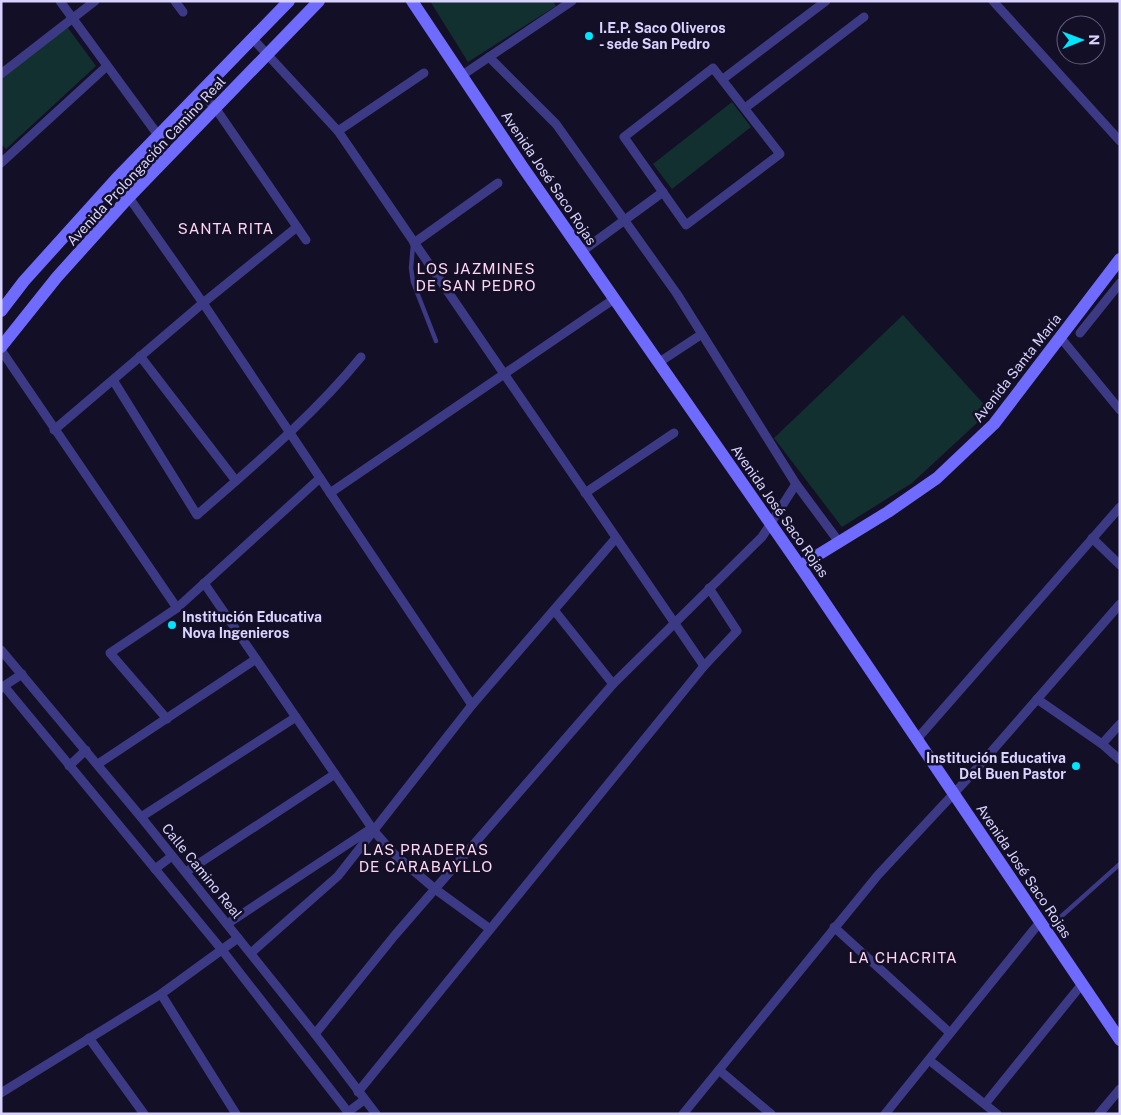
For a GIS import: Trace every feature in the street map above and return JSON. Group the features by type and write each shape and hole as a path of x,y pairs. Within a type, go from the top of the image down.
{"main road":[{"name":"Avenida Prolongación Camino Real","path":"1,311 24,281 116,179 289,1"},
{"name":"Avenida Prolongación Camino Real","path":"1,349 57,278 129,197 319,1"},
{"name":"Avenida José Saco Rojas","path":"412,1 581,252 800,566 1120,1040"},
{"name":"Avenida Santa María","path":"800,566 888,512 937,478 994,424 1120,259"}],"street":[{"path":"60,1 158,134"},
{"path":"1,74 96,1"},
{"path":"175,1 183,12"},
{"path":"461,76 560,4 572,1"},
{"path":"723,79 826,1"},
{"path":"993,1 1120,141"},
{"path":"745,108 864,17"},
{"path":"253,39 338,131 704,666"},
{"path":"489,57 556,124 677,294 796,484 839,542"},
{"path":"2,161 108,66"},
{"path":"714,68 723,79 780,154 686,225 624,137 714,68"},
{"path":"338,131 424,73"},
{"path":"200,92 216,109 306,240"},
{"path":"116,179 203,303 472,705"},
{"path":"414,243 498,183"},
{"path":"581,252 663,192"},
{"path":"54,430 203,303 298,227"},
{"path":"1080,333 1120,284"},
{"path":"330,493 614,299"},
{"path":"658,363 702,334"},
{"path":"1060,337 1120,410"},
{"path":"1,349 54,430 177,608"},
{"path":"140,356 236,480"},
{"path":"113,380 197,515 290,433 339,385 361,357"},
{"path":"585,493 674,433"},
{"path":"167,719 110,654 177,608 320,478"},
{"path":"315,1034 435,889 613,684 762,536 796,484"},
{"path":"917,739 1120,507"},
{"path":"251,953 338,876 472,705 616,538"},
{"path":"1092,538 1120,565"},
{"path":"204,583 373,829 394,854 435,889 490,929"},
{"path":"358,1092 704,666 737,631 709,588"},
{"path":"684,1114 878,875 954,793 1120,604"},
{"path":"554,610 613,684"},
{"name":"Calle Camino Real","path":"1,650 98,764 186,872 376,1114"},
{"path":"98,764 256,659"},
{"path":"22,674 2,687 222,950 349,1113 364,1100"},
{"path":"1036,699 1102,744 1120,760"},
{"path":"141,817 296,717"},
{"path":"1102,744 1120,724"},
{"path":"69,766 86,750"},
{"path":"186,872 335,774"},
{"path":"227,924 373,829"},
{"path":"155,869 172,856"},
{"path":"885,1114 950,1033 1043,926"},
{"path":"834,927 950,1033"},
{"path":"1,1093 161,994 238,938"},
{"path":"985,1104 1082,984"},
{"path":"161,994 236,1114"},
{"path":"89,1038 144,1114"},
{"path":"929,1060 997,1114"},
{"path":"718,1070 771,1114"},
{"path":"1099,1114 1120,1089"}],"lane":[{"path":"414,243 410,268 413,282 436,341"},
{"path":"1043,926 1120,864"}],"green space":[{"path":"430,1 553,1 556,6 468,62"},
{"path":"65,24 96,66 6,149 1,144 1,77"},
{"path":"732,102 751,127 672,189 653,164"},
{"path":"903,315 990,411 912,483 842,527 774,438"}],"place":[{"name":"I.E.P. Saco Oliveros - sede San Pedro","path":"589,36"},
{"name":"Institución Educativa Nova Ingenieros","path":"172,625"},
{"name":"Institución Educativa Del Buen Pastor","path":"1076,766"}],"district":[{"name":"SANTA RITA","path":"226,229"},
{"name":"LOS JAZMINES DE SAN PEDRO","path":"476,278"},
{"name":"LAS PRADERAS DE CARABAYLLO","path":"426,858"},
{"name":"LA CHACRITA","path":"903,958"}]}
